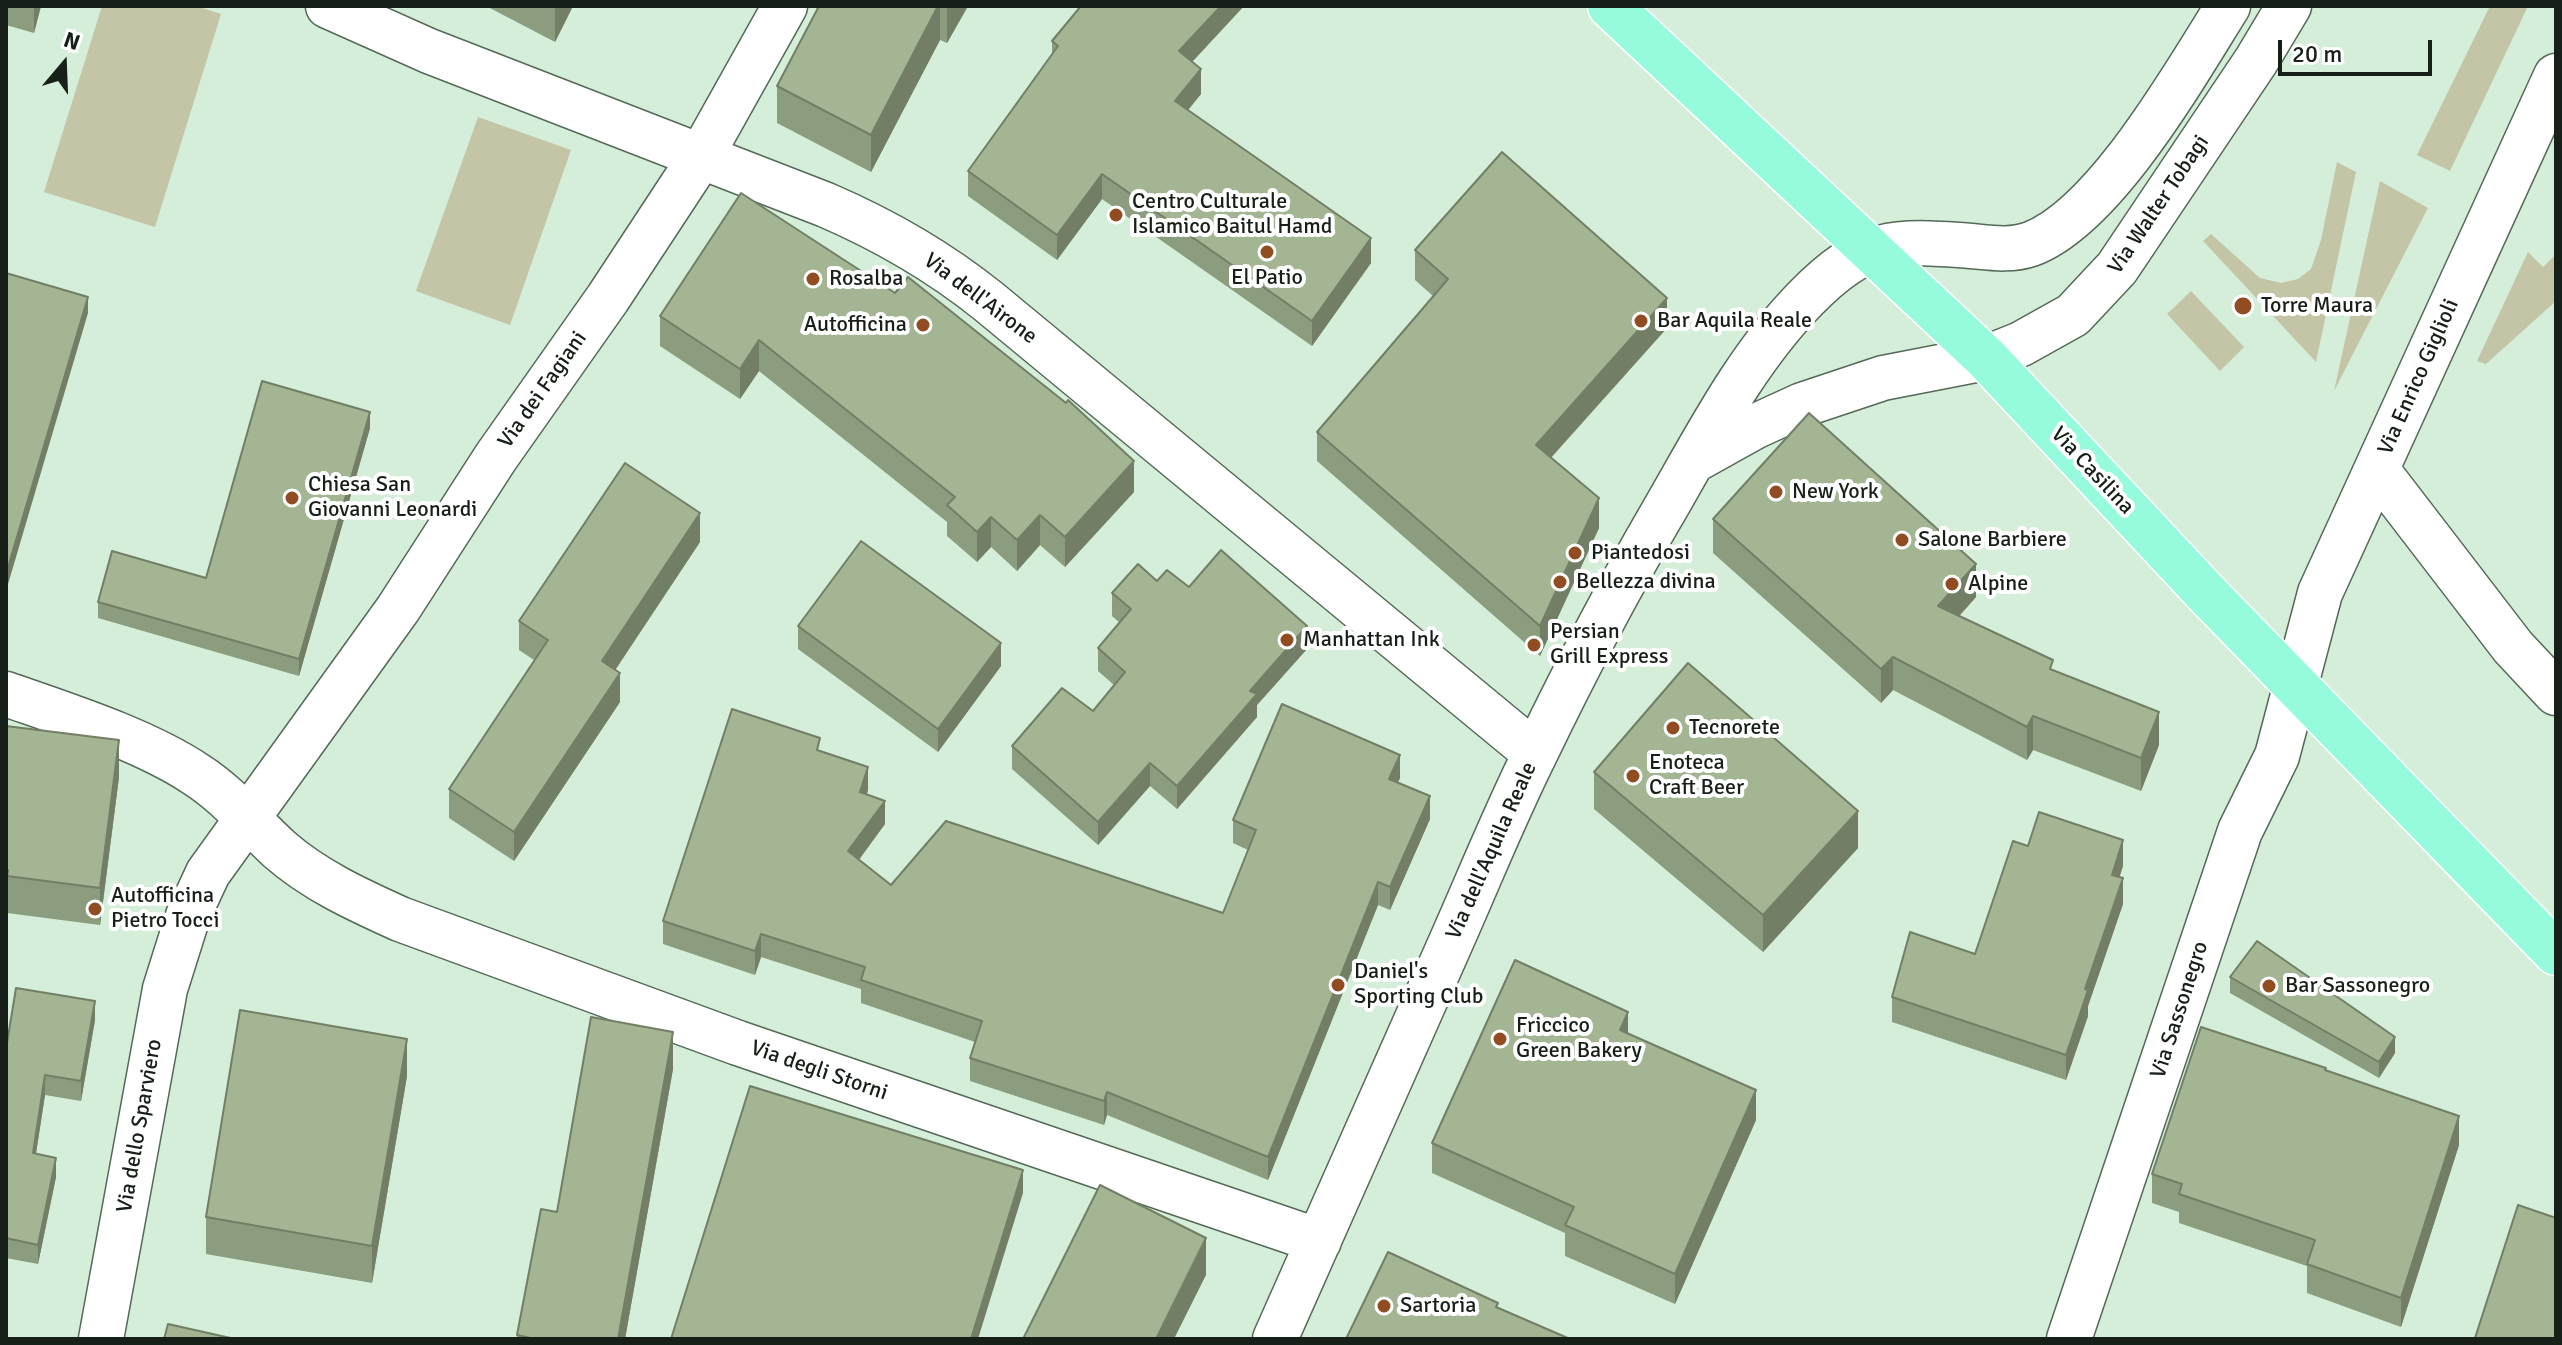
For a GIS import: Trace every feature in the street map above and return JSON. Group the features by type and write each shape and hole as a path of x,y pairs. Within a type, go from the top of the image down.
{"main road":[{"name":"Via Casilina","path":"1610,6 1986,358 2205,592 2556,953"}],"street":[{"name":"Via dell'Airone","path":"328,6 429,51 826,205 917,250 972,288 1535,753"},
{"name":"Via dei Fagiani","path":"247,817 398,609 496,457 608,298 700,158 785,6"},
{"path":"1871,249 1895,244 1931,243 2012,249 2051,235 2084,208 2118,169 2228,6"},
{"name":"Via Walter Tobagi","path":"1986,358 2021,344 2073,315 2099,290 2117,268 2256,61 2289,6"},
{"name":"Via Enrico Giglioli","path":"2297,684 2320,593 2556,76"},
{"name":"Via dell'Aquila Reale","path":"1275,1339 1535,753 1623,581 1749,369 1784,323 1832,274 1871,249"},
{"path":"1693,461 1754,427 1827,395 1883,378 1986,358"},
{"path":"2377,470 2513,647 2556,693"},
{"name":"Via Sassonegro","path":"2069,1339 2240,831 2277,756 2297,684"},
{"name":"Via degli Storni","path":"6,694 127,740 183,766 215,788 280,849 326,882 400,919 668,1018 1319,1241"},
{"name":"Via dello Sparviero","path":"101,1339 165,989 188,916 208,873 247,817"}],"green space":[{"path":"102,6 196,6 221,14 155,227 44,192"},
{"path":"2490,6 2528,6 2450,171 2417,155"},
{"path":"478,117 571,150 510,325 416,291"},
{"path":"2337,162 2356,172 2316,362 2203,241 2211,234 2260,278 2281,283 2298,279 2311,269 2321,240"},
{"path":"2380,181 2428,208 2334,391"},
{"path":"2528,252 2543,267 2556,254 2556,301 2486,364 2477,361"},
{"path":"2191,291 2244,347 2220,371 2167,314"}],"building":[{"path":"819,6 938,6 871,135 777,86"},
{"path":"1081,6 1221,6 1179,51 1201,69 1175,101 1371,238 1312,321 1102,174 1057,235 968,171 1058,46 1052,41"},
{"path":"1502,152 1667,298 1536,445 1599,498 1540,626 1317,432 1448,279 1415,250"},
{"path":"741,193 895,293 908,277 1066,403 1068,400 1134,461 1065,537 1040,515 1017,540 991,517 977,532 947,505 955,497 759,340 740,369 660,316"},
{"path":"6,273 88,297 6,574"},
{"name":"Chiesa San Giovanni Leonardi","path":"262,381 370,412 299,659 98,602 112,551 206,578"},
{"path":"1809,413 1976,564 1938,606 2053,660 2050,669 2159,712 2141,758 2033,716 2027,727 1893,657 1881,669 1713,519"},
{"path":"625,463 700,513 602,661 620,673 514,832 449,789 548,640 519,621"},
{"path":"861,541 1001,643 938,729 798,626"},
{"path":"1221,550 1307,626 1250,691 1257,694 1177,786 1150,763 1098,822 1012,746 1062,688 1093,711 1125,672 1098,648 1131,609 1112,593 1138,564 1157,581 1167,570 1189,587"},
{"path":"1688,663 1858,811 1763,915 1594,772"},
{"path":"1282,704 1400,755 1389,779 1430,796 1390,887 1378,882 1268,1157 1107,1092 1104,1101 970,1058 982,1021 861,980 865,967 761,934 755,951 663,921 732,709 820,738 817,750 868,767 860,792 885,801 848,851 891,885 946,821 1223,913 1256,830 1233,820"},
{"path":"6,726 119,740 100,888 7,876"},
{"path":"2039,812 2123,840 2112,875 2123,878 2066,1055 1892,997 1910,932 1975,954 2013,841 2028,846"},
{"path":"2257,941 2395,1037 2379,1062 2230,977"},
{"path":"1515,960 1628,1012 1620,1030 1756,1090 1675,1274 1565,1225 1574,1207 1432,1143"},
{"path":"16,988 95,1001 81,1081 45,1075 33,1153 56,1158 38,1245 6,1238 6,1049"},
{"path":"240,1010 407,1039 372,1246 206,1217"},
{"path":"591,1017 673,1032 618,1339 535,1339 517,1335 541,1209 557,1212"},
{"path":"2201,1027 2459,1116 2401,1298 2307,1264 2315,1240 2179,1194 2182,1184 2152,1174"},
{"path":"750,1086 1023,1170 971,1339 671,1339"},
{"path":"1100,1185 1206,1238 1156,1339 1023,1339"},
{"path":"2518,1205 2556,1218 2556,1339 2475,1338"},
{"path":"1388,1252 1498,1303 1496,1307 1570,1339 1346,1339"},
{"path":"168,1324 235,1339 164,1339"}],"place":[{"name":"Centro Culturale Islamico Baitul Hamd","path":"1116,215"},
{"name":"El Patio","path":"1267,252"},
{"name":"Rosalba","path":"813,279"},
{"name":"Torre Maura","path":"2243,306"},
{"name":"Bar Aquila Reale","path":"1641,321"},
{"name":"Autofficina","path":"923,325"},
{"name":"New York","path":"1776,492"},
{"name":"Chiesa San Giovanni Leonardi","path":"292,498"},
{"name":"Salone Barbiere","path":"1902,540"},
{"name":"Piantedosi","path":"1575,553"},
{"name":"Bellezza divina","path":"1560,582"},
{"name":"Alpine","path":"1952,584"},
{"name":"Manhattan Ink","path":"1287,640"},
{"name":"Persian Grill Express","path":"1534,645"},
{"name":"Tecnorete","path":"1673,728"},
{"name":"Enoteca Craft Beer","path":"1633,776"},
{"name":"Autofficina Pietro Tocci","path":"95,909"},
{"name":"Daniel's Sporting Club","path":"1338,985"},
{"name":"Bar Sassonegro","path":"2269,986"},
{"name":"Friccico Green Bakery","path":"1500,1039"},
{"name":"Sartoria","path":"1384,1306"}]}
